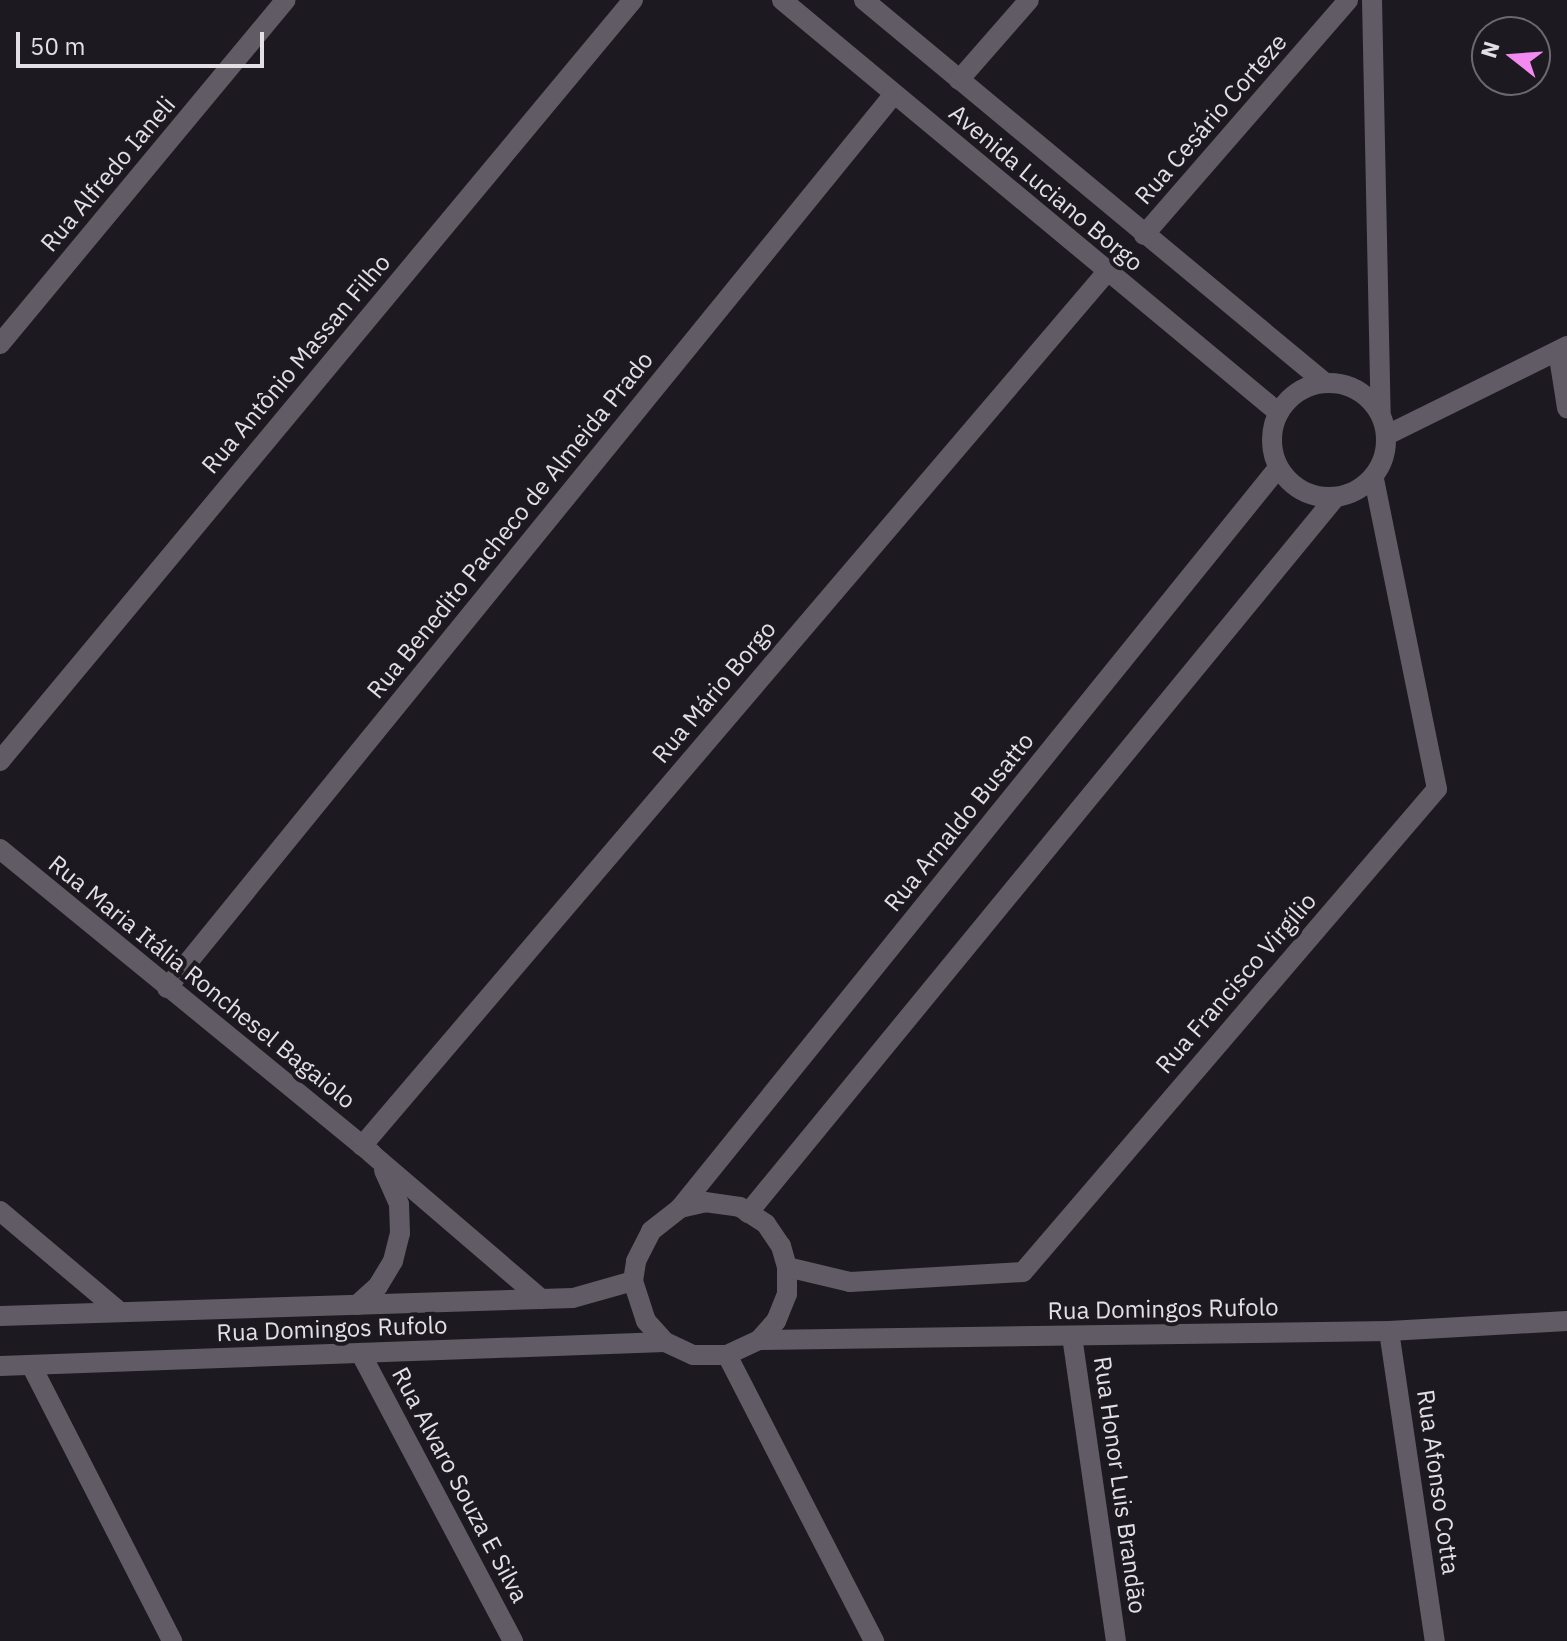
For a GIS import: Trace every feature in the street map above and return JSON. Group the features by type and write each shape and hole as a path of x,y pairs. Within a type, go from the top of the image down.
{"street":[{"name":"Rua Alfredo Ianeli","path":"0,344 286,0"},
{"name":"Rua Antônio Massan Filho","path":"0,761 633,0"},
{"name":"Avenida Luciano Borgo","path":"782,0 1279,413"},
{"name":"Avenida Luciano Borgo","path":"864,0 1324,382"},
{"path":"959,80 1029,0"},
{"name":"Rua Cesário Corteze","path":"1144,235 1348,0"},
{"path":"1372,0 1381,413 1387,435 1385,457 1374,478 1356,492 1334,499 1312,496 1292,485 1278,468 1271,446 1274,424 1284,403 1302,389 1324,382 1346,385 1366,395 1381,413"},
{"name":"Rua Benedito Pacheco de Almeida Prado","path":"167,988 894,94"},
{"name":"Rua Mário Borgo","path":"367,1150 1107,272"},
{"path":"1387,435 1563,348 1567,408"},
{"name":"Rua Arnaldo Busatto","path":"680,1208 1278,468"},
{"name":"Rua Francisco Virgílio","path":"787,1267 850,1282 1023,1272 1437,789 1374,478"},
{"path":"748,1213 1334,499"},
{"name":"Rua Maria Itália Ronchesel Bagaiolo","path":"0,849 367,1150 541,1299"},
{"name":"Rua Maria Itália Ronchesel Bagaiolo","path":"357,1305 386,1274 393,1261 400,1233 399,1204 389,1177 367,1150"},
{"path":"705,1202 740,1207 748,1213 766,1224 781,1246 787,1267 787,1294 776,1321 759,1340 727,1355 693,1355 665,1342 646,1321 633,1281 636,1261 651,1231 680,1208 705,1202"},
{"path":"0,1211 120,1312"},
{"name":"Rua Domingos Rufolo","path":"0,1316 573,1298 633,1281"},
{"name":"Rua Domingos Rufolo","path":"759,1340 1389,1331 1567,1321"},
{"name":"Rua Afonso Cotta","path":"1389,1331 1435,1641"},
{"name":"Rua Honor Luis Brandão","path":"1072,1336 1116,1641"},
{"name":"Rua Domingos Rufolo","path":"0,1366 665,1342"},
{"name":"Rua Alvaro Souza E Silva","path":"361,1354 513,1641"},
{"path":"727,1355 874,1641"},
{"path":"31,1365 172,1641"}]}
